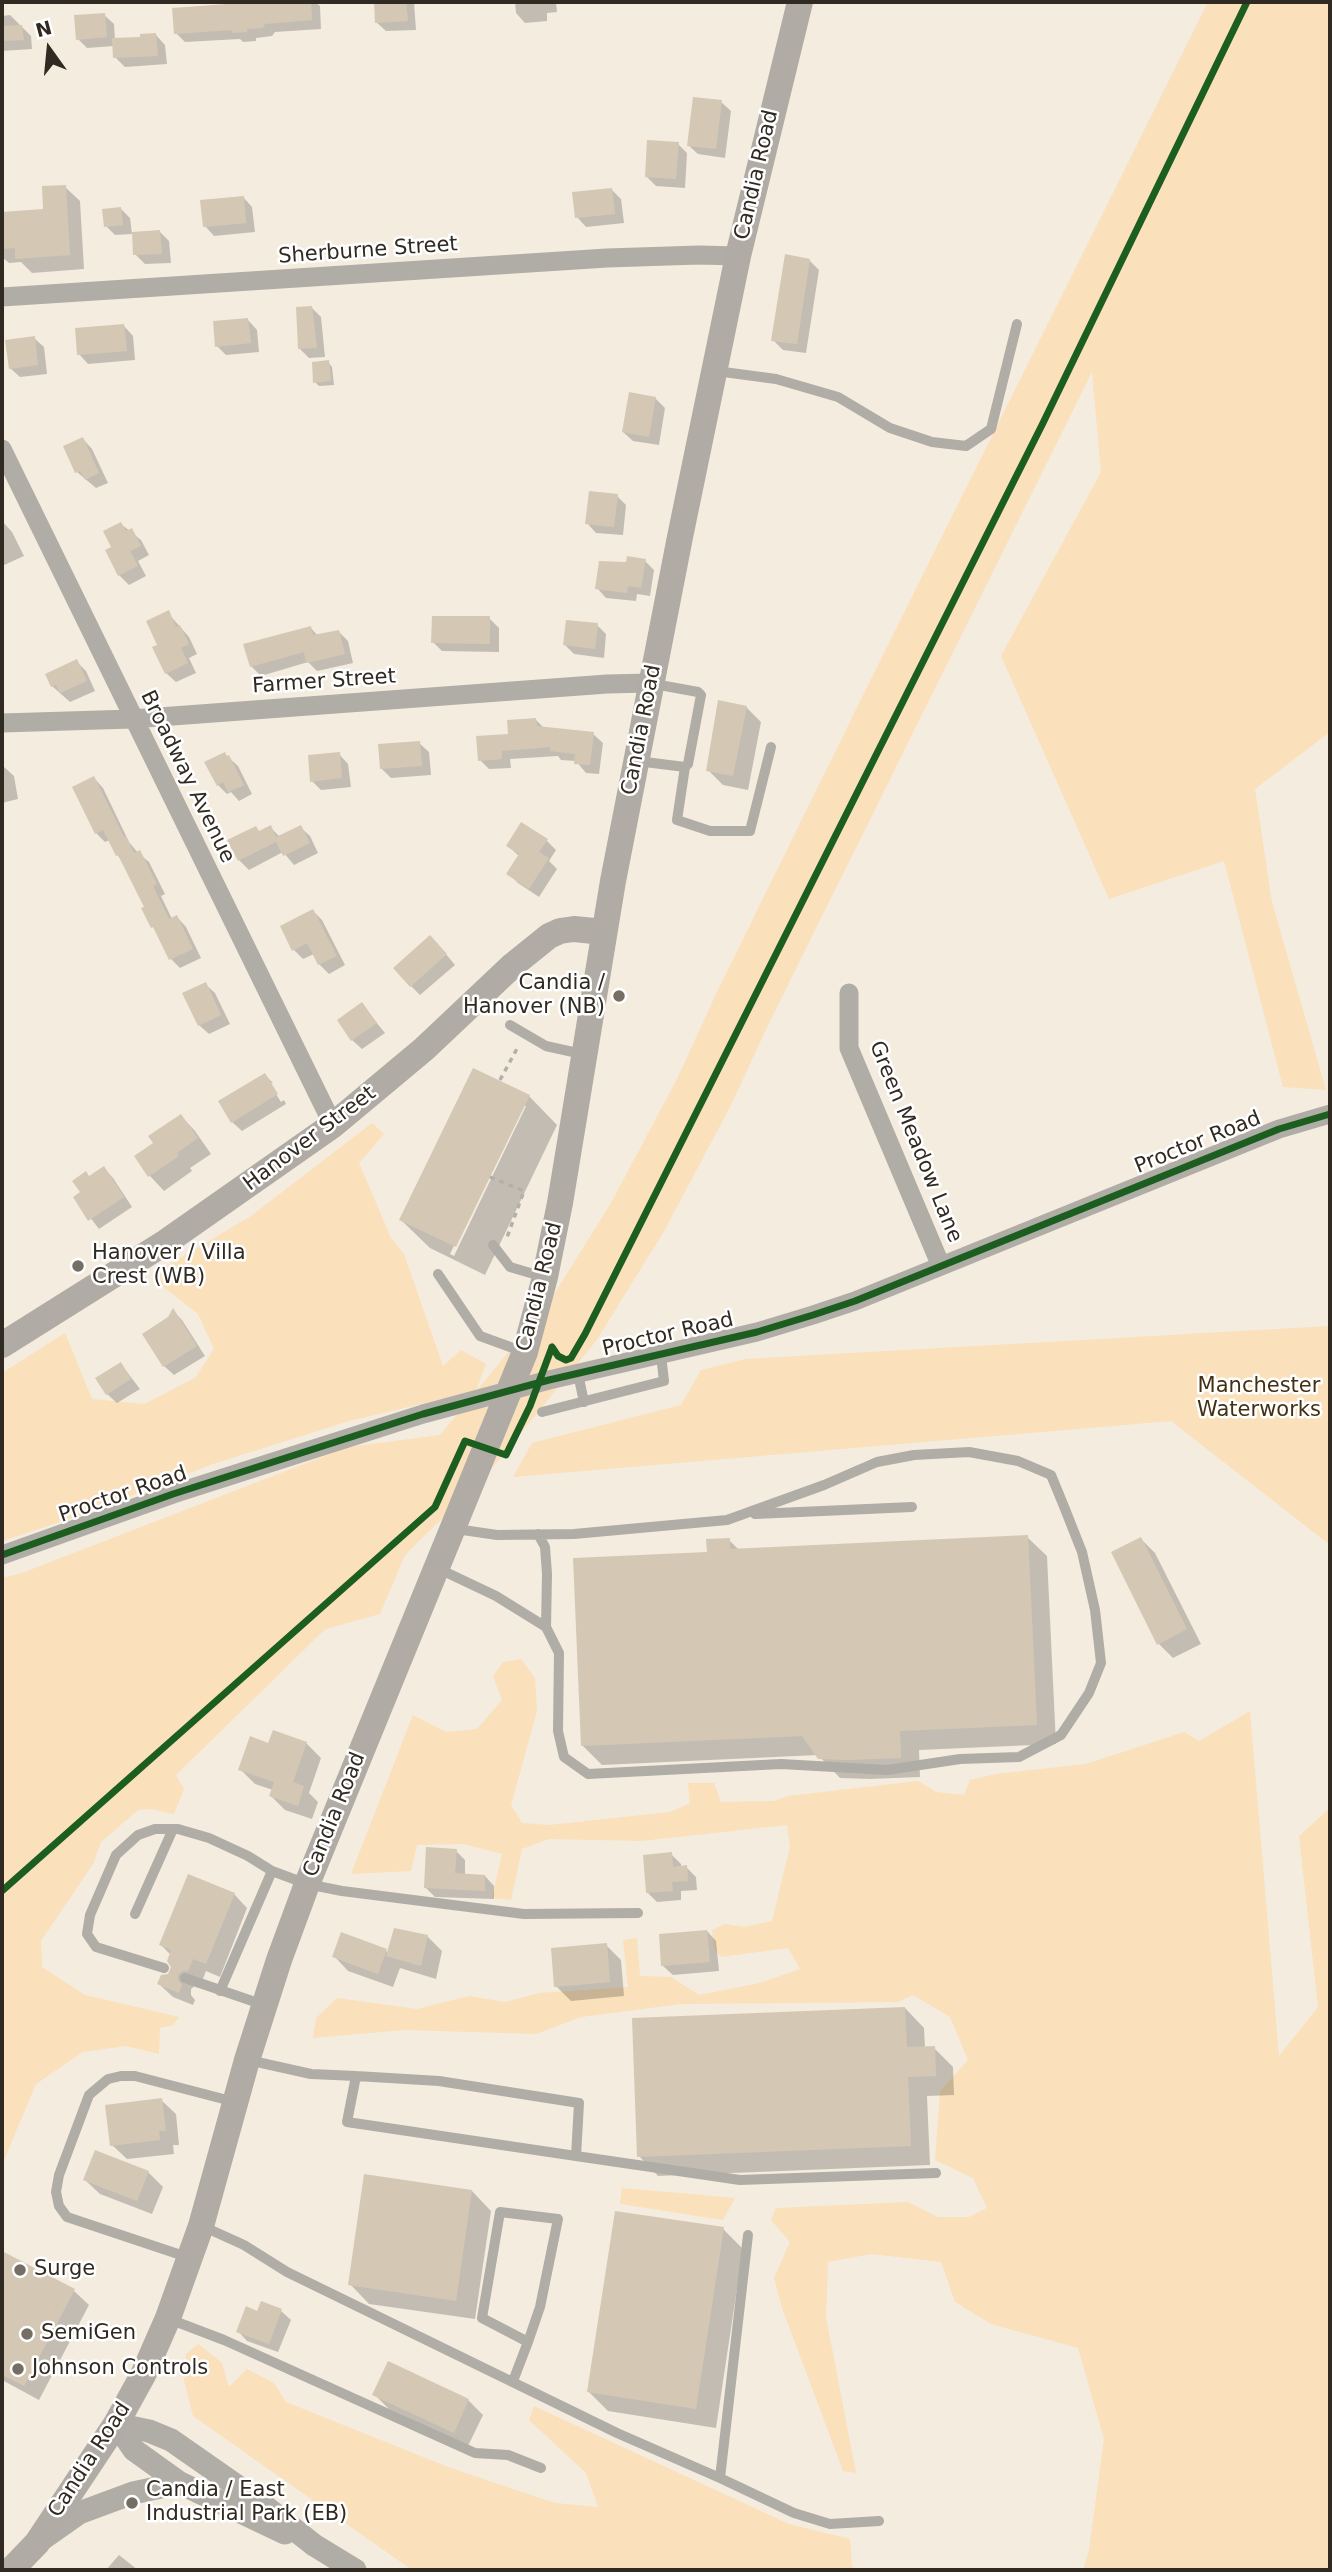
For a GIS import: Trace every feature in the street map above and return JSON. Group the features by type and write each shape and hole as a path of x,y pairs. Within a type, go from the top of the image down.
{"main road":[{"name":"Candia Road","path":"11,2570 37,2543 116,2424 144,2375 191,2259 264,2005 307,1884 510,1392 524,1352 545,1277 650,683 738,256 800,2"},
{"name":"Hanover Street","path":"2,1345 166,1242 333,1125 424,1049 513,965 549,936 561,930 574,929 604,932"}],"street":[{"name":"Sherburne Street","path":"2,297 607,258 738,256"},
{"name":"Broadway Avenue","path":"2,449 333,1125"},
{"name":"Farmer Street","path":"2,723 132,719 650,683"},
{"name":"Green Meadow Lane","path":"849,993 849,1048 941,1266"},
{"name":"Proctor Road","path":"2,1555 173,1494 411,1418 578,1374 757,1332 813,1315 1279,1129 1330,1114"},
{"path":"116,2424 134,2450 180,2483 249,2518 314,2545"},
{"path":"116,2424 149,2431 171,2440 257,2500 314,2545 355,2570"},
{"path":"37,2543 79,2513 133,2493 180,2483"}],"lane":[{"path":"715,371 776,379 838,397 890,428 932,442 966,446 991,429 1017,324"},
{"path":"650,683 698,692 701,695 688,764 685,767 677,820 710,831 750,831 771,747"},
{"path":"636,761 685,767"},
{"path":"510,1025 546,1046 586,1055"},
{"path":"493,1245 510,1268 545,1277"},
{"path":"438,1274 480,1336 524,1352"},
{"path":"542,1412 664,1381 661,1355"},
{"path":"578,1374 583,1402"},
{"path":"453,1529 497,1535 538,1535 727,1520 824,1485 877,1461 914,1455 969,1452 1018,1461 1051,1475 1082,1552 1095,1610 1101,1662 1089,1693 1061,1735 1019,1757 960,1759 887,1770 781,1764 587,1774 564,1757 558,1731 559,1653 546,1627 545,1548 538,1535"},
{"path":"742,1515 912,1507"},
{"path":"436,1568 496,1596 546,1627"},
{"path":"164,1968 96,1947 87,1934 90,1915 116,1855 138,1835 155,1829 173,1829 209,1838 248,1856 272,1871 307,1884 342,1891 524,1914 638,1913"},
{"path":"135,1914 173,1829"},
{"path":"220,1991 272,1871"},
{"path":"185,1978 264,2005"},
{"path":"247,2060 311,2074 439,2081 579,2103 576,2156"},
{"path":"191,2259 67,2217 59,2206 56,2192 59,2175 89,2095 108,2080 121,2076 153,2080 236,2103"},
{"path":"356,2077 347,2122 740,2180 936,2173"},
{"path":"513,2381 528,2342 540,2307 558,2219 500,2212 482,2318 528,2342"},
{"path":"201,2226 224,2234 318,2288 617,2433 720,2477 794,2513 830,2524 879,2521"},
{"path":"720,2477 748,2235"},
{"path":"168,2318 224,2340 475,2453 508,2455 541,2468"}],"path":[{"path":"500,1080 525,1034"},
{"path":"490,1177 524,1191 501,1255"}],"green space":[{"path":"1208,2 1330,2 1330,732 1255,789 1272,902 1326,1090 1283,1087 1224,861 1109,899 1001,656 1101,472 1092,372 770,1021 730,1107 663,1233 596,1341 489,1472 405,1555 380,1614 326,1629 318,1636 176,1775 184,1789 174,1814 151,1809 138,1810 101,1842 93,1864 41,1941 42,1967 85,1995 179,2017 173,2025 160,2028 159,2054 126,2046 83,2052 36,2084 2,2165 2,1578 22,1573 348,1447 440,1435 548,1304 611,1203 677,1079 871,679"},
{"path":"372,1123 384,1134 359,1163 391,1238 404,1254 443,1366 461,1350 486,1364 476,1391 349,1421 213,1464 81,1515 2,1541 2,1373 65,1333 92,1399 144,1404 195,1378 214,1349 198,1314 161,1285 160,1270 251,1216"},
{"name":"Manchester Waterworks","path":"1330,1326 1330,1545 1171,1421 513,1477 532,1443 681,1405 701,1370 746,1359"},
{"path":"521,1659 535,1678 537,1711 511,1805 522,1823 549,1825 670,1812 690,1803 688,1783 714,1783 721,1802 774,1801 788,1796 918,1781 936,1792 964,1795 970,1780 996,1774 1086,1764 1184,1732 1199,1741 1250,1711 1279,2056 1318,2007 1299,1836 1330,1808 1330,2570 1083,2570 1089,2550 1104,2439 1078,2348 991,2324 955,2302 941,2262 871,2254 828,2262 826,2317 856,2473 843,2471 782,2308 774,2278 790,2242 771,2220 776,2208 908,2202 938,2217 969,2217 987,2208 973,2178 935,2160 940,2091 968,2060 950,2017 913,1995 898,2002 681,2004 581,2017 536,2034 405,2030 313,2038 316,2018 337,1998 417,2009 469,1996 505,2002 539,1993 628,1987 623,1940 637,1938 640,1976 671,1977 699,1995 760,1983 800,1969 788,1948 721,1957 714,1949 712,1930 725,1924 744,1927 772,1921 790,1847 787,1825 641,1841 549,1839 522,1849 511,1900 492,1898 502,1854 464,1844 417,1845 411,1871 351,1874 413,1715 446,1732 477,1729 502,1700 493,1676 503,1662"},
{"path":"622,2188 735,2198 723,2220 620,2204"},
{"path":"198,2344 222,2363 229,2387 247,2369 274,2383 286,2402 448,2467 555,2503 598,2507 586,2473 529,2420 534,2406 789,2524 850,2539 852,2566 858,2570 412,2570 193,2416 184,2380 186,2354"}],"building":[{"path":"255,2 311,2 312,20 265,24 263,28 247,29 247,32 232,33 232,30 174,34 172,8"},
{"path":"374,2 406,2 408,21 375,23"},
{"path":"105,13 107,37 76,40 74,15"},
{"path":"22,25 24,40 2,41 2,26"},
{"path":"156,33 158,56 113,58 112,38 140,37 140,34"},
{"path":"693,97 722,100 716,149 687,146"},
{"path":"647,140 679,142 676,179 645,177"},
{"path":"66,185 70,255 15,259 15,248 2,249 2,212 43,209 42,186"},
{"path":"612,188 615,214 575,218 572,192"},
{"path":"244,196 246,223 203,227 200,200"},
{"path":"121,207 123,225 104,227 102,209"},
{"path":"160,230 162,254 133,255 132,232"},
{"path":"785,254 810,259 797,344 771,341"},
{"path":"312,306 317,348 298,349 296,307"},
{"path":"248,318 251,343 215,347 213,321"},
{"path":"124,324 127,351 77,355 75,328"},
{"path":"35,336 38,365 9,369 5,340"},
{"path":"329,360 331,381 313,383 312,362"},
{"path":"629,392 656,397 649,437 622,432"},
{"path":"83,437 99,473 85,480 80,471 75,473 63,446"},
{"path":"589,491 618,494 614,527 585,524"},
{"path":"121,522 126,531 132,528 141,546 130,551 138,566 118,576 105,550 111,547 103,531"},
{"path":"627,556 646,559 641,588 628,586 627,593 595,589 599,561 626,562"},
{"path":"169,610 176,627 180,625 189,644 181,648 188,663 165,674 152,647 157,645 146,621"},
{"path":"432,616 490,616 490,644 431,643"},
{"path":"566,620 598,623 595,649 563,645"},
{"path":"311,626 313,635 339,630 345,654 306,663 304,652 250,667 243,644"},
{"path":"77,659 87,681 60,693 56,685 51,687 45,674"},
{"path":"718,700 747,706 733,776 706,771"},
{"path":"536,718 537,726 594,732 590,765 574,764 575,754 550,751 550,747 502,751 502,759 478,761 476,736 508,734 507,720"},
{"path":"420,741 422,766 380,769 378,744"},
{"path":"225,752 244,785 228,792 223,782 217,786 204,762"},
{"path":"340,752 342,778 310,782 308,755"},
{"path":"94,776 124,837 126,836 134,853 140,850 157,884 153,886 169,919 177,915 193,949 169,960 141,908 144,907 118,855 116,856 103,830 95,834 72,787"},
{"path":"521,822 548,839 539,852 549,858 529,889 506,874 519,854 506,846"},
{"path":"271,825 276,837 301,825 310,843 283,856 276,842 238,861 227,840 256,826 259,831"},
{"path":"313,909 337,956 318,965 307,943 292,951 280,926"},
{"path":"430,935 447,954 410,987 393,968"},
{"path":"206,982 221,1015 198,1026 182,993"},
{"path":"362,1002 377,1023 351,1041 337,1020"},
{"path":"473,1068 530,1095 456,1247 399,1220"},
{"path":"265,1073 278,1094 231,1123 218,1101"},
{"path":"181,1114 198,1138 177,1153 179,1156 148,1177 134,1156 153,1143 148,1136"},
{"path":"104,1166 124,1197 88,1221 73,1197 80,1192 72,1181 86,1171 89,1176"},
{"path":"173,1308 197,1346 163,1367 142,1334 168,1317"},
{"path":"121,1362 131,1379 106,1395 95,1378"},
{"path":"1028,1535 1037,1725 900,1731 901,1758 818,1759 802,1736 581,1746 573,1558 707,1552 706,1539 730,1538 730,1549"},
{"path":"1141,1537 1187,1629 1157,1645 1111,1552"},
{"path":"273,1730 307,1742 293,1782 304,1786 298,1806 269,1796 274,1782 238,1770 250,1736 268,1743"},
{"path":"426,1847 457,1849 455,1873 485,1875 485,1891 424,1888"},
{"path":"672,1852 673,1867 687,1865 688,1881 672,1882 673,1891 646,1893 643,1855"},
{"path":"188,1874 235,1893 206,1964 193,1959 188,1971 178,1975 182,1985 179,1993 157,1984 161,1975 168,1974 171,1967 167,1961 171,1950 159,1945"},
{"path":"394,1928 428,1935 421,1966 386,1956"},
{"path":"707,1930 710,1962 661,1966 659,1934"},
{"path":"341,1932 387,1949 378,1974 332,1957"},
{"path":"607,1943 610,1982 554,1987 551,1948"},
{"path":"905,2007 907,2047 935,2046 936,2076 908,2077 911,2146 637,2157 632,2018"},
{"path":"162,2098 166,2131 159,2131 160,2140 110,2146 105,2105"},
{"path":"95,2150 149,2171 137,2201 83,2180"},
{"path":"364,2174 472,2190 456,2301 348,2285"},
{"path":"615,2211 724,2227 696,2409 587,2392"},
{"path":"2,2251 75,2289 24,2386 2,2375"},
{"path":"261,2301 282,2309 269,2344 236,2332 246,2306 257,2311"},
{"path":"388,2361 469,2399 454,2433 372,2395"}],"cycle path":[{"path":"552,1347 558,1356 566,1360 571,1358 585,1334 1042,425 1247,2"},
{"path":"2,1555 173,1494 423,1414 549,1380 757,1332 813,1315 855,1301 1279,1129 1330,1114"},
{"path":"2,1891 435,1507 465,1441 506,1455 530,1406 552,1347"}],"place":[{"name":"Candia / Hanover (NB)","path":"619,996"},
{"name":"Hanover / Villa Crest (WB)","path":"78,1266"},
{"name":"Surge","path":"20,2270"},
{"name":"SemiGen","path":"27,2334"},
{"name":"Johnson Controls","path":"18,2369"},
{"name":"Candia / East Industrial Park (EB)","path":"132,2503"}]}
